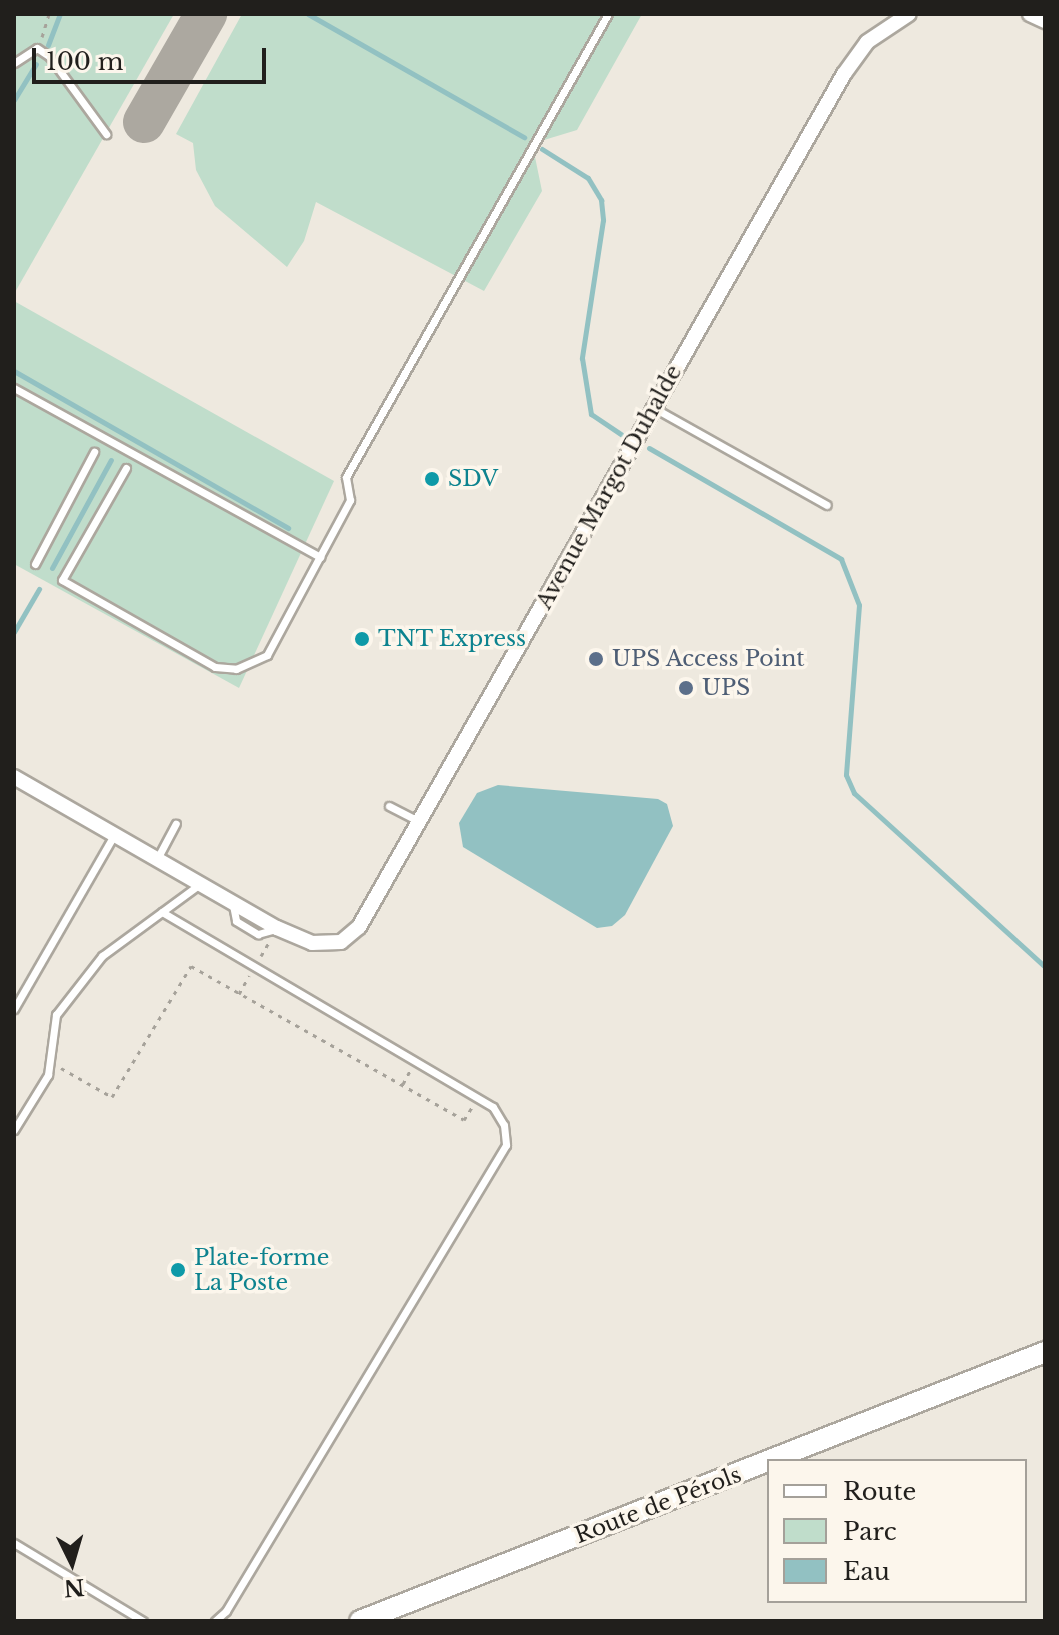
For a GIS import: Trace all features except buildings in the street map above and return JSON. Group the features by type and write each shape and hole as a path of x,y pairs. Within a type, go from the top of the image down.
{"street":[{"name":"Avenue Margot Duhalde","path":"14,777 277,928 312,943 341,942 359,927 844,74 867,42 909,14"},
{"path":"1030,14 1045,21"},
{"name":"Route de Pérols","path":"773,1459 1045,1352"},
{"name":"Route de Pérols","path":"360,1621 767,1461"}],"lane":[{"path":"126,468 62,580 215,667 236,669 267,655 350,500 346,477 608,14"},
{"path":"14,63 37,48 49,56 106,134"},
{"path":"14,388 320,557"},
{"path":"654,408 827,505"},
{"path":"35,564 94,452"},
{"path":"389,806 419,821"},
{"path":"157,859 176,824"},
{"path":"14,1009 114,835"},
{"path":"14,1130 48,1075 56,1015 102,956 200,883"},
{"path":"162,912 493,1107 504,1125 506,1145 226,1611 215,1621"},
{"path":"14,1543 143,1621"}],"path":[{"path":"37,48 49,14"},
{"path":"50,1061 112,1097 191,966 464,1120 478,1097"}],"green space":[{"path":"14,14 174,14 14,294"},
{"path":"242,14 642,14 577,130 544,140 535,157 542,191 484,291 316,202 304,241 287,267 215,206 196,170 193,143 176,134"},
{"path":"14,301 334,481 239,688 14,564"}],"water":[{"path":"498,785 658,799 667,804 673,826 625,915 612,926 597,928 463,847 459,823 477,793"}],"waterway":[{"path":"48,45 60,14"},
{"path":"308,14 524,137"},
{"path":"14,100 36,64"},
{"path":"542,149 588,178 601,200 603,220 582,358 591,414 621,434"},
{"path":"14,371 288,528"},
{"path":"649,448 841,559 859,605 846,775 854,793 1045,967"},
{"path":"52,568 111,460"},
{"path":"14,632 39,589"}],"taxiway":[{"path":"144,122 206,14"}],"place":[{"name":"SDV","path":"432,479"},
{"name":"TNT Express","path":"362,639"},
{"name":"UPS Access Point","path":"596,659"},
{"name":"UPS","path":"686,688"},
{"name":"Plate-forme La Poste","path":"178,1270"}]}
